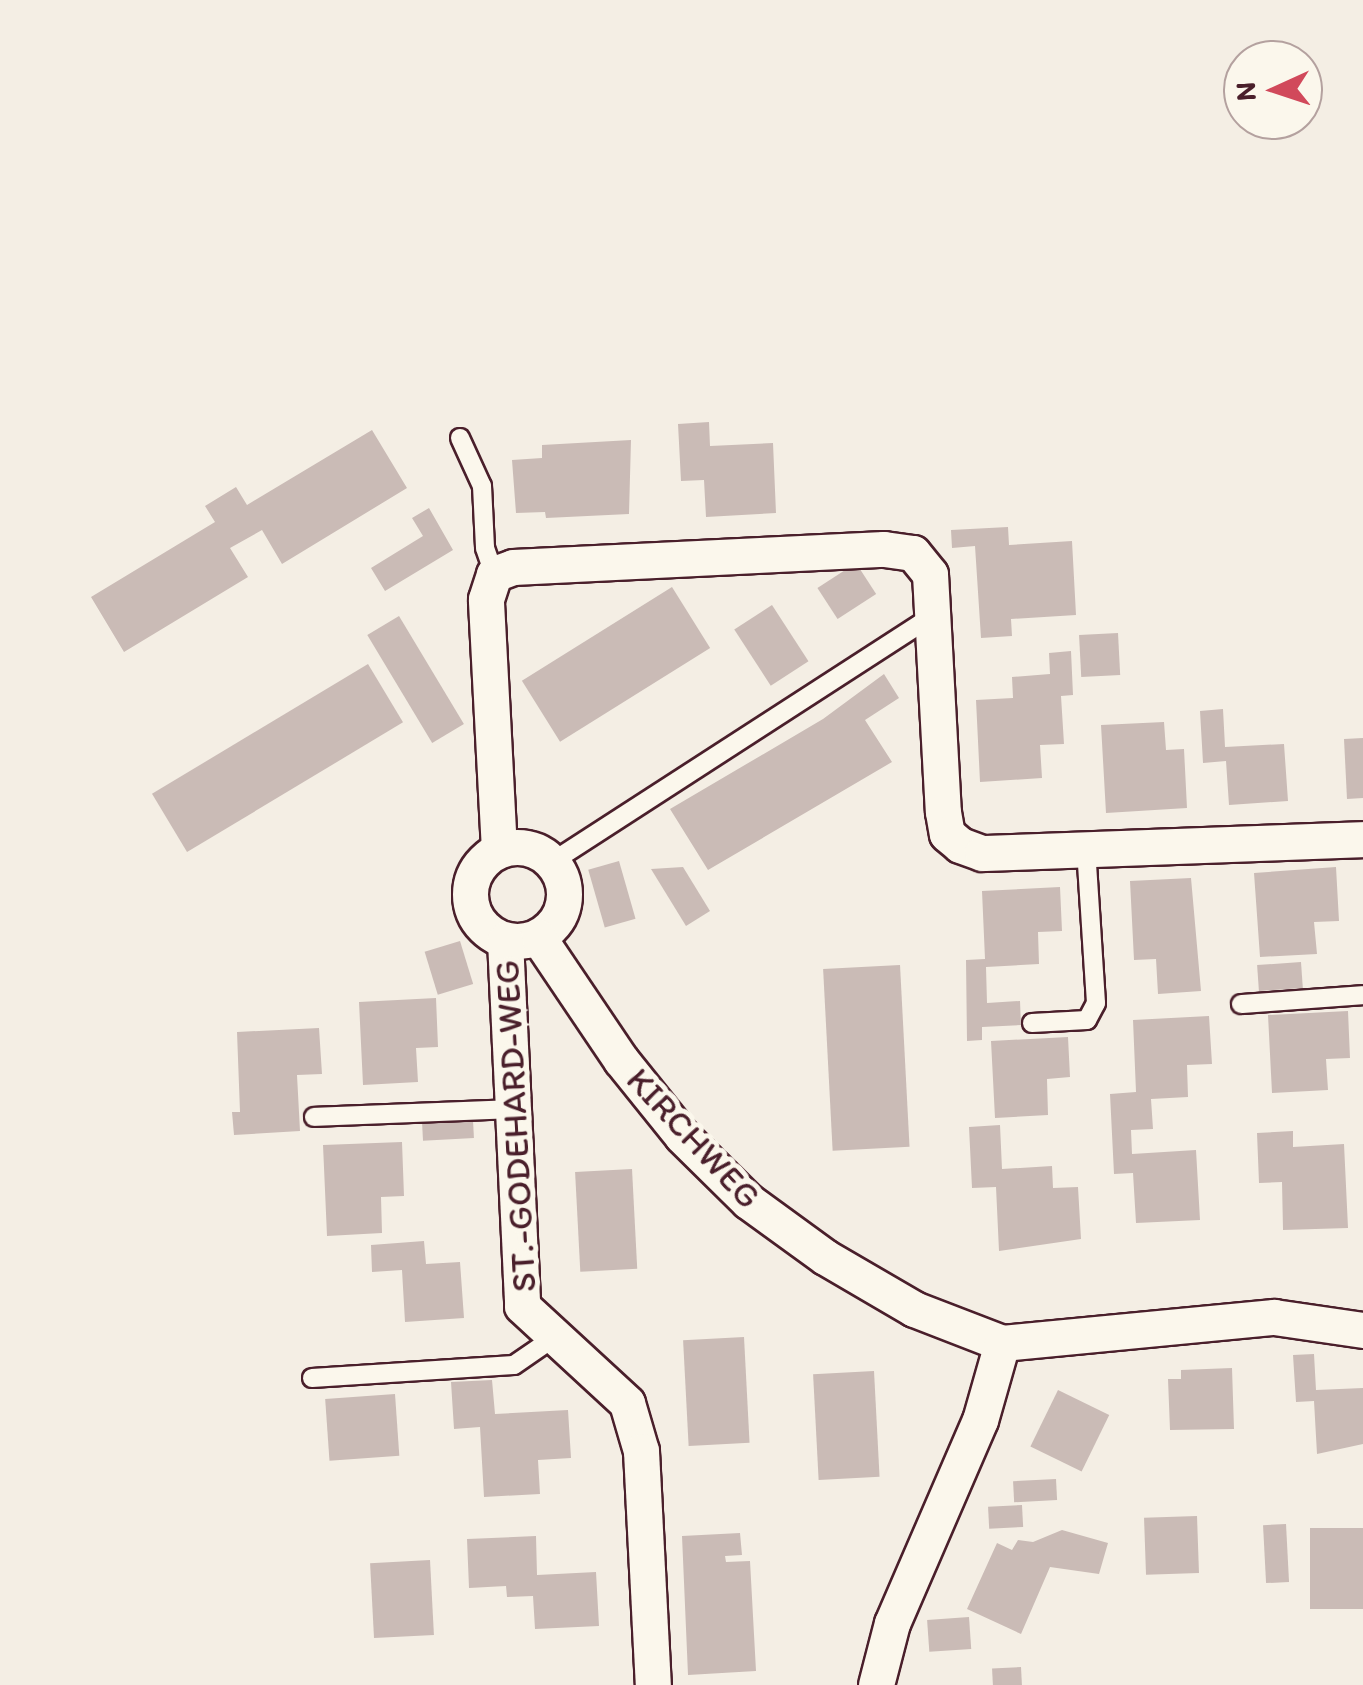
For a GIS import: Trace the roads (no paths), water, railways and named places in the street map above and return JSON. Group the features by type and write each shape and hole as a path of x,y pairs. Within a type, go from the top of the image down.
{"street":[{"path":"499,850 486,599 494,574 514,567 884,548 913,553 930,574 937,612 947,834 982,853 1363,839"},
{"path":"518,846 552,862 565,894 562,912 521,939 476,918 470,900 477,868 499,850 518,846"},
{"name":"ST.-GODEHARD-WEG","path":"521,939 512,1109 522,1306 628,1404 641,1451 653,1685"},
{"name":"KIRCHWEG","path":"521,939 682,1136 748,1202 825,1257 914,1309 1002,1343 1274,1318 1363,1330"},
{"path":"876,1685 892,1623 980,1420 1002,1343"}],"lane":[{"path":"460,438 482,486 485,548 494,574"},
{"path":"552,862 937,612"},
{"path":"1032,1023 1087,1020 1096,1004 1086,848"},
{"path":"1241,1004 1363,995"},
{"path":"314,1118 512,1109"},
{"path":"312,1378 514,1364 556,1336"}]}
